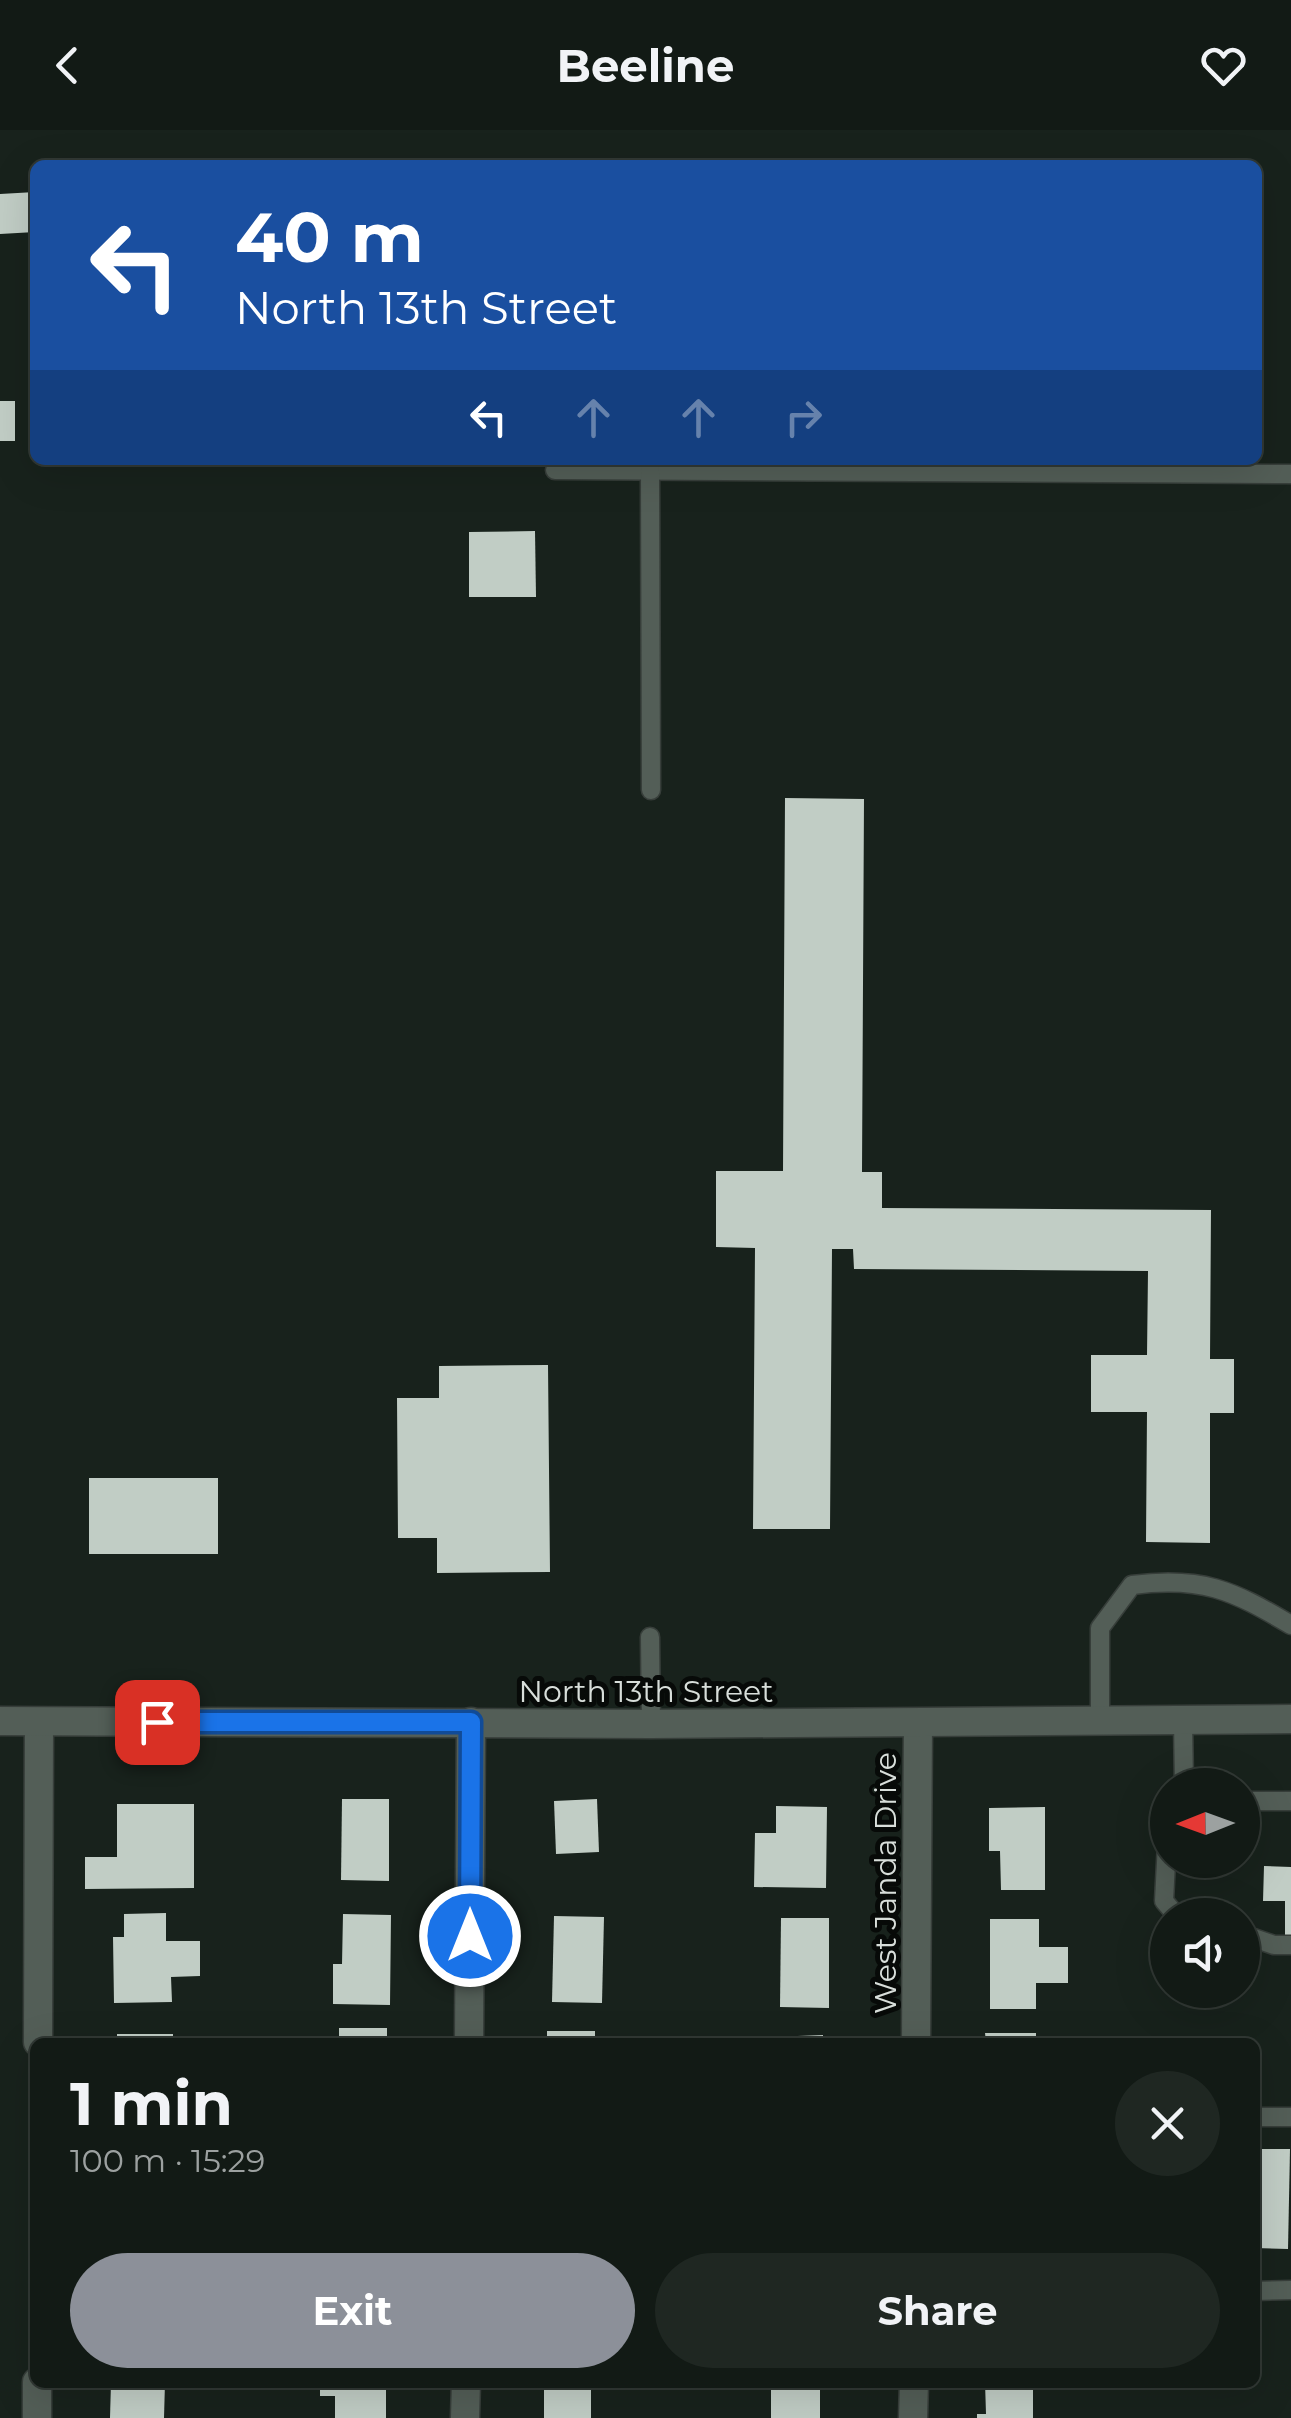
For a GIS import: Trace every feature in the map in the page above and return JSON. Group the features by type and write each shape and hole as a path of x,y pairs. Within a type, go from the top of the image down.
{"street":[{"name":"North 13th Street","path":"0,1721 651,1724 1291,1719"},
{"path":"38,2038 39,1722"},
{"path":"468,2038 471,1722"},
{"name":"West Janda Drive","path":"916,2038 918,1723"},
{"path":"37,2388 37,2418"},
{"path":"466,2388 466,2418"},
{"path":"913,2418 914,2388"}],"lane":[{"path":"555,470 1291,474"},
{"path":"650,471 651,790"},
{"path":"1100,1721 1100,1628 1132,1585 1178,1579 1233,1590 1291,1625"},
{"path":"650,1637 651,1724"},
{"path":"1184,1721 1184,1768"},
{"path":"1260,1802 1291,1802"},
{"path":"1260,1940 1291,1945"},
{"path":"1260,2117 1291,2117"},
{"path":"1260,2292 1291,2290"}],"building":[{"path":"30,192 30,232 0,234 0,194"},
{"path":"0,401 15,401 15,441 0,441"},
{"path":"535,531 536,597 469,597 469,532"},
{"path":"785,798 864,799 862,1172 882,1172 882,1208 1211,1210 1210,1359 1234,1359 1234,1413 1210,1413 1210,1543 1146,1542 1147,1412 1091,1412 1091,1355 1147,1355 1148,1271 854,1269 853,1249 832,1249 830,1529 753,1529 755,1248 716,1247 716,1171 783,1171"},
{"path":"548,1365 550,1572 437,1573 437,1538 398,1538 397,1398 439,1398 439,1366"},
{"path":"89,1478 218,1478 218,1554 89,1554"},
{"path":"342,1799 389,1799 389,1881 341,1880"},
{"path":"597,1799 599,1852 556,1854 554,1801"},
{"path":"117,1804 194,1804 194,1888 85,1889 85,1857 117,1857"},
{"path":"776,1806 827,1807 826,1888 754,1887 755,1833 776,1833"},
{"path":"1045,1807 1045,1890 1001,1890 1000,1851 989,1851 989,1808"},
{"path":"1264,1866 1291,1867 1291,1941 1285,1941 1285,1901 1263,1901"},
{"path":"166,1913 166,1941 200,1941 200,1976 171,1977 172,2002 114,2003 113,1937 124,1937 124,1914"},
{"path":"343,1914 391,1915 390,2005 333,2004 333,1964 342,1964"},
{"path":"554,1916 604,1917 602,2003 552,2002"},
{"path":"781,1918 829,1918 829,2008 780,2007"},
{"path":"990,1919 1039,1919 1039,1947 1068,1947 1068,1983 1036,1983 1036,2009 990,2009"},
{"path":"339,2028 387,2028 387,2038 339,2038"},
{"path":"547,2031 595,2031 595,2038 547,2038"},
{"path":"985,2033 1036,2033 1036,2038 986,2038"},
{"path":"117,2034 173,2034 173,2038 117,2038"},
{"path":"823,2035 823,2038 772,2037"},
{"path":"1260,2149 1290,2149 1288,2249 1260,2248"},
{"path":"111,2388 165,2388 164,2418 110,2418"},
{"path":"320,2388 386,2388 386,2418 335,2418 335,2396 320,2396"},
{"path":"544,2388 591,2388 591,2418 544,2418"},
{"path":"771,2388 820,2388 820,2418 771,2418"},
{"path":"985,2388 1033,2388 1033,2418 977,2418 977,2414 986,2414"}],"route":[{"path":"157,1722 471,1722 470,1936"}]}
